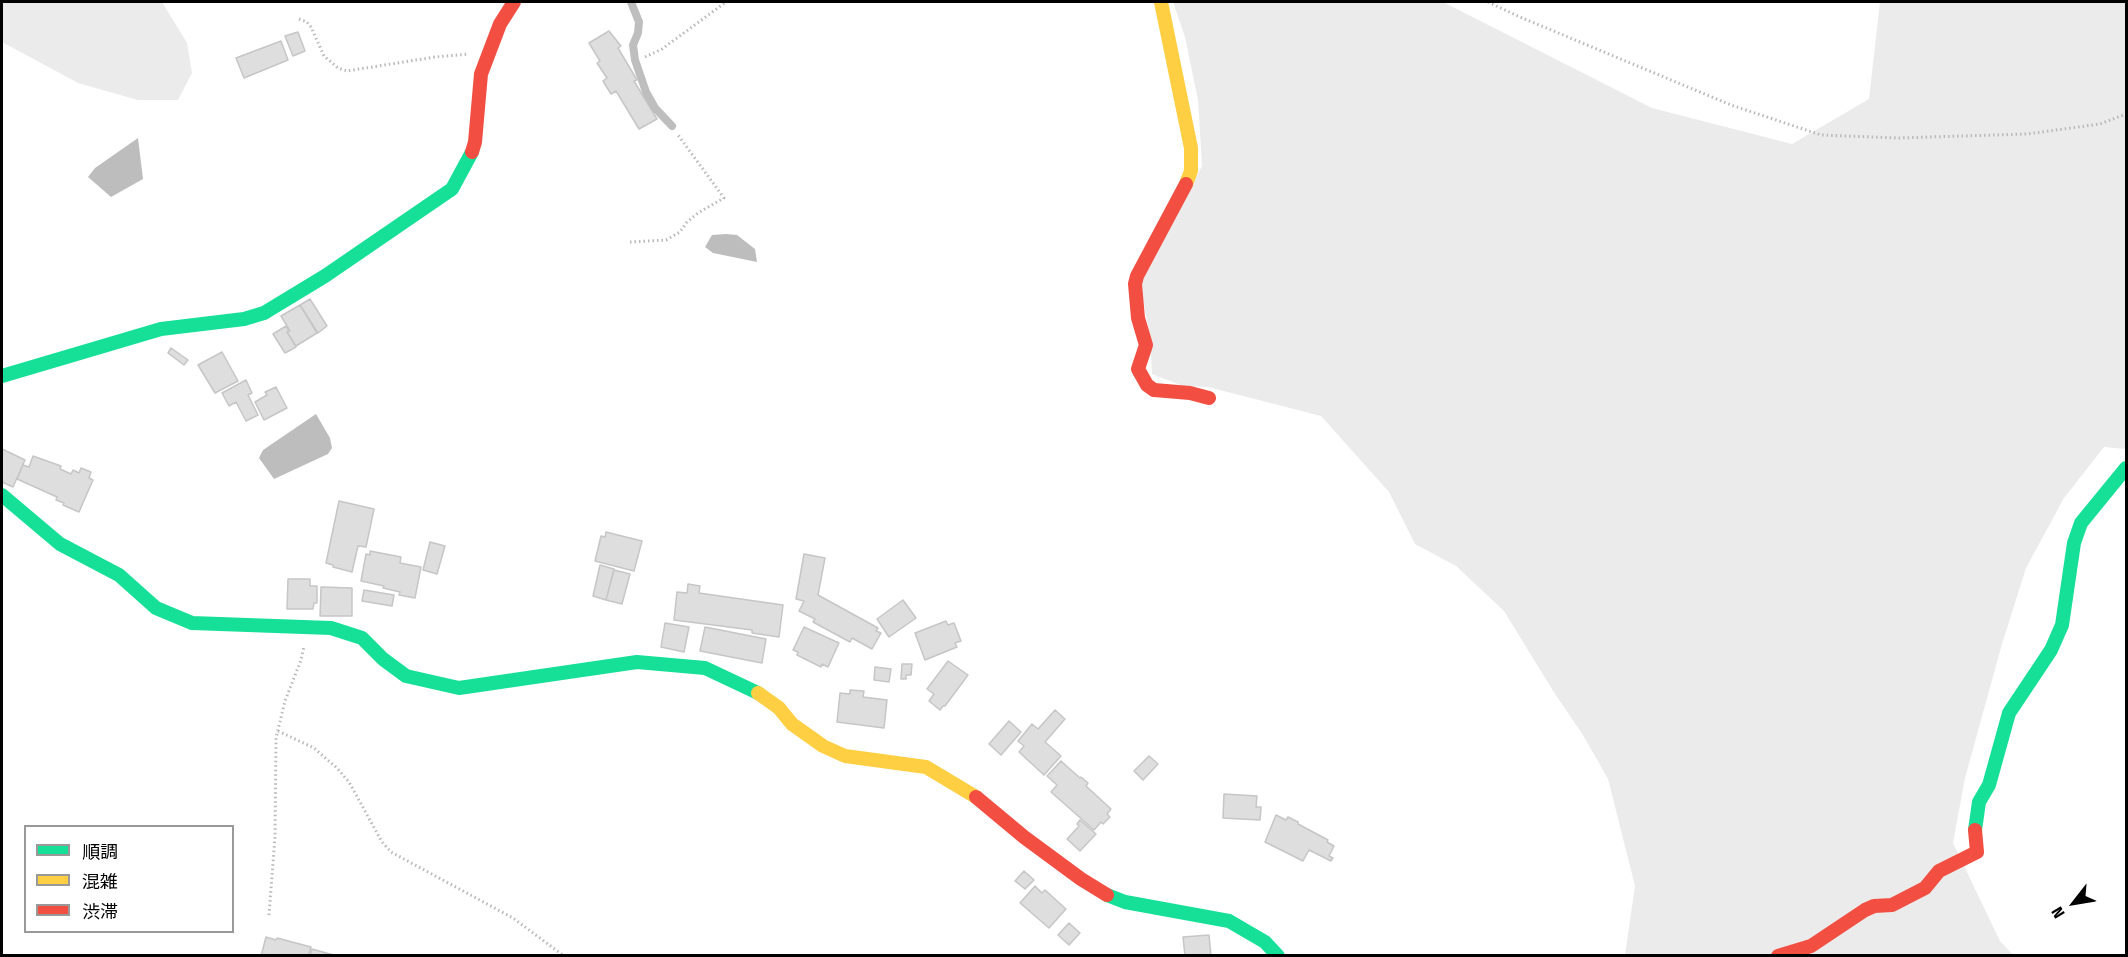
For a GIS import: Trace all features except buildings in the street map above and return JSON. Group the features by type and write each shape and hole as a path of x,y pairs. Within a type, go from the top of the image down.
{"street":[{"path":"2,376 161,329 244,319 264,313 325,276 452,189 465,168 475,142 481,74 500,24 514,2"},
{"path":"1161,2 1192,162 1186,184 1137,276 1135,284 1138,318 1146,345 1138,369 1147,385 1154,390 1190,393 1209,398"},
{"path":"1778,956 1811,946 1874,906 1892,905 1912,896 1925,888 1939,871 1977,852 1974,826 1979,802 1989,785 2009,713 2051,650 2062,625 2074,543 2081,523 2127,468"},
{"path":"2,495 60,544 119,575 156,608 174,617 192,622 331,628 362,638 383,659 406,675 444,686 459,688 637,662 705,668 765,696 792,724 823,746 845,756 926,767 947,778 979,799 1024,837 1081,879 1107,895 1125,902 1229,921 1265,942 1278,956"}],"lane":[{"path":"631,2 639,22 638,33 633,45 635,60 646,92 655,108 672,126"}],"path":[{"path":"635,60 653,55 726,2"},
{"path":"1488,2 1731,105 1821,135 1898,138 2027,134 2100,124 2127,114"},
{"path":"299,19 307,22 324,56 338,68 347,71 456,54 489,53"},
{"path":"630,242 666,240 680,232 698,213 724,198 672,126"},
{"path":"269,915 275,837 278,731 285,701 301,660 309,627"},
{"path":"278,731 314,748 337,768 349,782 382,842 391,852 513,918 564,956"}],"shaded area":[{"path":"2,2 162,2 187,43 192,73 178,100 138,100 78,83 2,42"},
{"path":"1173,2 1443,2 1652,108 1792,144 1869,99 1880,2 2126,2 2126,449 2104,447 2064,498 2026,568 2002,644 1965,778 1953,843 2000,941 2013,955 1625,955 1635,886 1608,779 1583,735 1504,611 1456,566 1415,544 1389,492 1321,416 1208,387 1183,386 1152,374 1150,336 1140,284 1202,166 1198,100 1185,37"},
{"path":"138,138 143,179 111,197 88,177 95,168"},
{"path":"712,235 737,235 755,249 757,262 713,253 705,247"},
{"path":"316,414 330,438 332,448 328,454 274,479 259,458 263,450"}],"traffic: fast":[{"path":"2,376 161,329 244,319 264,313 325,276 452,189 472,152"},
{"path":"1975,830 1979,802 1989,785 2009,713 2051,650 2062,625 2074,543 2081,523 2126,468"},
{"path":"2,495 60,544 119,575 156,608 192,623 331,628 362,638 383,659 406,676 459,688 637,662 705,668 758,693"},
{"path":"1107,895 1125,902 1229,921 1265,942 1278,956"}],"traffic: slow":[{"path":"1161,2 1191,148 1191,171 1186,184"},
{"path":"758,693 779,708 792,724 823,746 845,756 926,767 976,797"}],"traffic: jam":[{"path":"472,152 475,142 481,74 500,24 514,2"},
{"path":"1186,184 1137,276 1135,284 1138,318 1146,345 1138,369 1147,385 1154,390 1190,393 1209,398"},
{"path":"976,797 1024,837 1107,895"},
{"path":"1778,956 1811,946 1865,910 1874,906 1892,905 1925,888 1939,871 1977,852 1975,830"}]}
